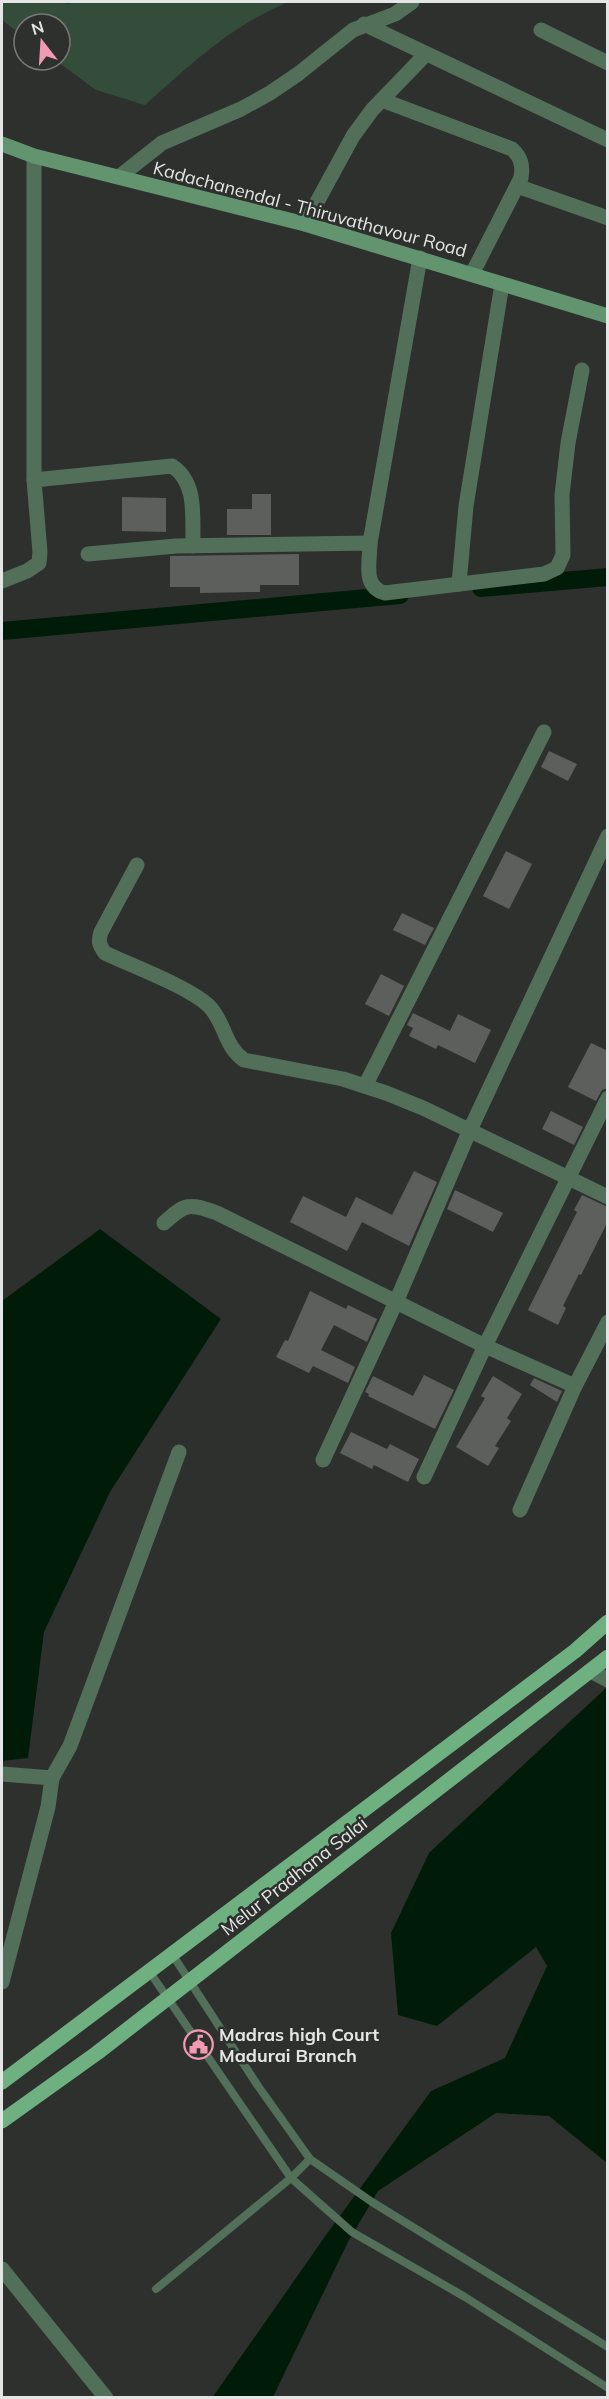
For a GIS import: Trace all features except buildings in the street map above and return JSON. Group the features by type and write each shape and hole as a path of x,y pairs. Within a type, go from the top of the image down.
{"main road":[{"name":"Kadachanendal - Thiruvathavour Road","path":"2,144 34,156 305,225 608,316"},
{"name":"Melur Pradhana Salai","path":"2,2082 575,1651 608,1622"},
{"name":"Melur Pradhana Salai","path":"2,2121 169,1998 608,1657"}],"street":[{"path":"119,177 162,143 241,109 270,93 353,30 395,14 412,2"},
{"path":"364,24 608,140"},
{"path":"541,30 608,63"},
{"path":"305,225 353,136 382,100 426,54"},
{"path":"382,100 512,148 519,155 522,167 521,177 472,274"},
{"path":"2,580 27,571 39,562 40,552 34,480 34,156"},
{"path":"517,186 608,218"},
{"path":"420,258 370,543 369,579 372,586 379,591 385,593 544,574 558,568 563,555 562,495 568,443 582,370"},
{"path":"459,584 466,506 502,284"},
{"path":"34,480 172,466 181,472 191,495 193,546"},
{"path":"88,554 193,546 370,543"},
{"path":"365,1086 544,732"},
{"path":"322,1460 396,1302 469,1132 608,836"},
{"path":"137,865 100,932 99,946 105,953 195,995 210,1007 234,1053 243,1060 343,1079 365,1086 423,1108 608,1197"},
{"path":"424,1477 485,1346 608,1098"},
{"path":"164,1223 179,1209 197,1206 485,1346 575,1386"},
{"path":"520,1510 575,1386 608,1322"},
{"path":"2,1982 48,1807 52,1778 70,1746 179,1452"},
{"path":"591,1671 608,1680"},
{"path":"2,1774 52,1778"},
{"path":"2,2269 105,2397"}],"lane":[{"path":"172,1953 258,2086 310,2159 372,2202 608,2347"},
{"path":"149,1971 291,2178 336,2220 352,2232 465,2298 608,2388"},
{"path":"156,2289 291,2178 310,2159"}],"shaded area":[{"path":"2,2 65,2 66,4 78,2 288,2 248,22 230,34 145,105 96,90 71,72 72,12 12,12 12,28 2,20"},
{"path":"100,1229 221,1319 110,1492 44,1632 28,1758 2,1761 2,1301"},
{"path":"606,1688 607,2163 549,2116 496,2113 378,2191 348,2242 273,2397 212,2398 326,2235 431,2091 505,2058 547,1966 536,1947 437,2026 398,2015 391,1933 429,1853"}],"waterway":[{"path":"481,588 608,577"},
{"path":"2,631 400,595"}],"place":[{"name":"Madras high Court Madurai Branch","path":"198,2044"}]}
